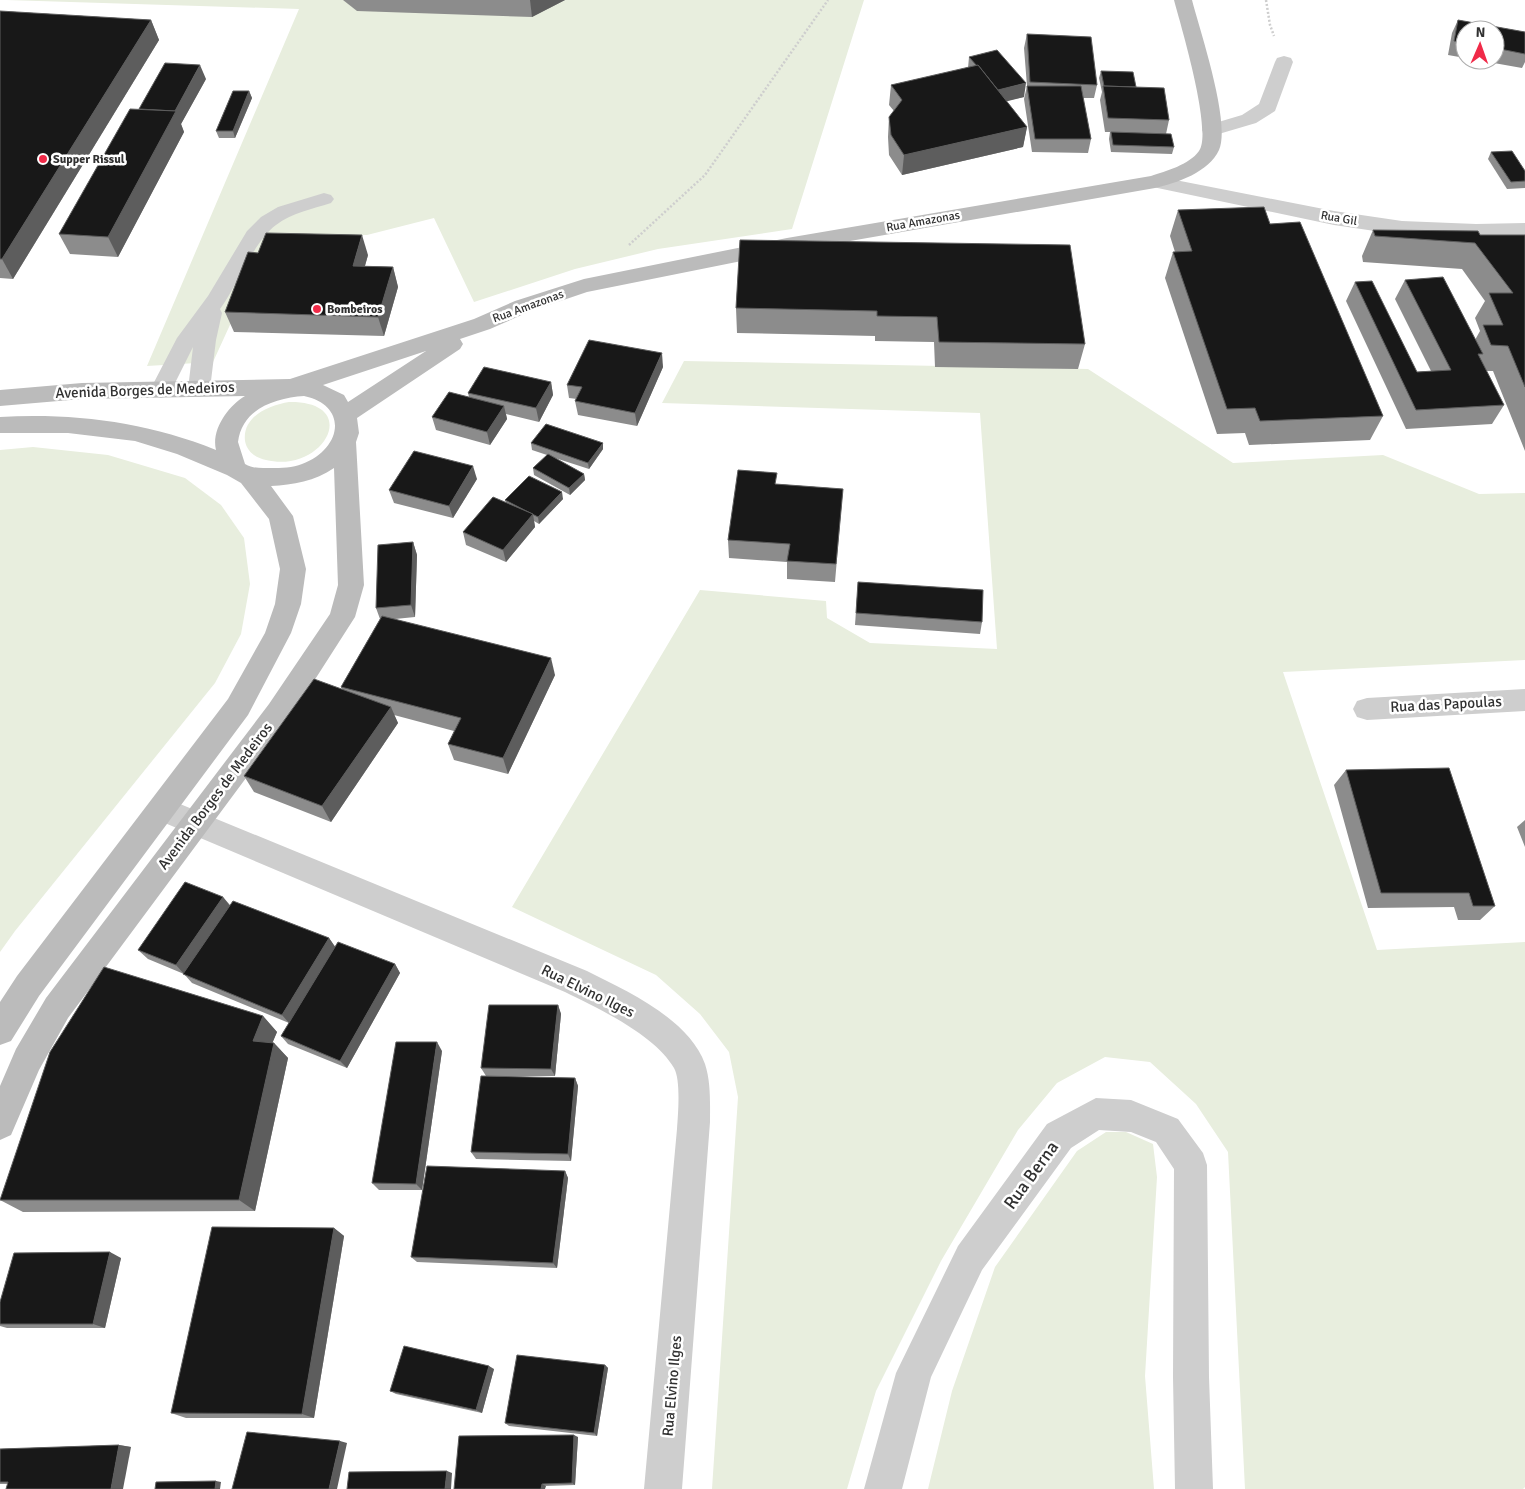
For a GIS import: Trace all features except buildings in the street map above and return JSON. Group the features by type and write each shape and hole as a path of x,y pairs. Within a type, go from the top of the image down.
{"main road":[{"name":"Rua Amazonas","path":"482,324 523,306 584,286 787,244 1155,182 1187,171 1210,151 1212,130 1210,110 1183,0"},
{"path":"0,1030 28,986 238,707 261,668 278,633 288,604 293,569 280,516 242,473 225,443 231,424 244,408 263,395 482,324"},
{"path":"345,415 482,324"},
{"path":"242,473 285,477 309,472 326,463 344,444 347,428 345,415 333,399 319,392 291,387"},
{"name":"Avenida Borges de Medeiros","path":"0,398 72,392 291,387"},
{"name":"Avenida Borges de Medeiros","path":"0,425 44,422 106,427 145,434 242,473"},
{"name":"Avenida Borges de Medeiros","path":"0,1124 27,1060 57,1008 279,712 342,616 351,585 349,504 344,444"}],"street":[{"path":"1212,130 1249,119 1268,107 1284,62"},
{"name":"Rua Gil","path":"1155,182 1334,218 1402,228 1476,231 1525,230"},
{"name":"Rua das Papoulas","path":"1367,709 1525,700"},
{"name":"Rua Elvino Ilges","path":"163,809 564,977 633,1012 664,1035 687,1060 694,1093 693,1129 663,1489"},
{"name":"Rua Berna","path":"883,1489 914,1373 970,1258 1060,1136 1096,1114 1131,1116 1167,1130 1191,1165 1191,1377 1194,1489"}],"lane":[{"path":"161,390 185,343 216,300 254,236 268,221 285,211 324,198"},
{"path":"199,389 205,340 216,300"}],"path":[{"path":"584,286 705,175 828,0"},
{"path":"1266,0 1270,25 1284,62"}],"green space":[{"path":"6,0 864,0 792,229 658,249 575,269 474,302 434,218 367,235 283,235 262,255 213,362 147,366 299,9"},
{"path":"684,361 1088,369 1233,463 1383,455 1479,494 1525,493 1525,660 1283,672 1377,950 1525,942 1525,1487 1523,1489 1245,1489 1228,1152 1196,1104 1150,1062 1105,1057 1057,1083 1018,1130 941,1261 876,1391 847,1489 712,1489 738,1097 729,1052 700,1014 656,975 512,907 700,590 826,601 827,618 870,643 997,649 980,413 662,403"},
{"path":"289,402 312,405 325,413 330,424 327,436 318,448 304,457 287,461 266,460 255,456 245,441 245,432 248,425 253,418 266,409"},
{"path":"33,447 108,455 185,478 221,505 244,538 250,584 241,634 215,683 0,952 0,450"},
{"path":"1106,1132 1126,1132 1153,1144 1157,1177 1145,1376 1154,1489 928,1489 952,1391 995,1267 1077,1151"}],"place":[{"name":"Supper Rissul","path":"43,159"},
{"name":"Bombeiros","path":"317,309"}]}
